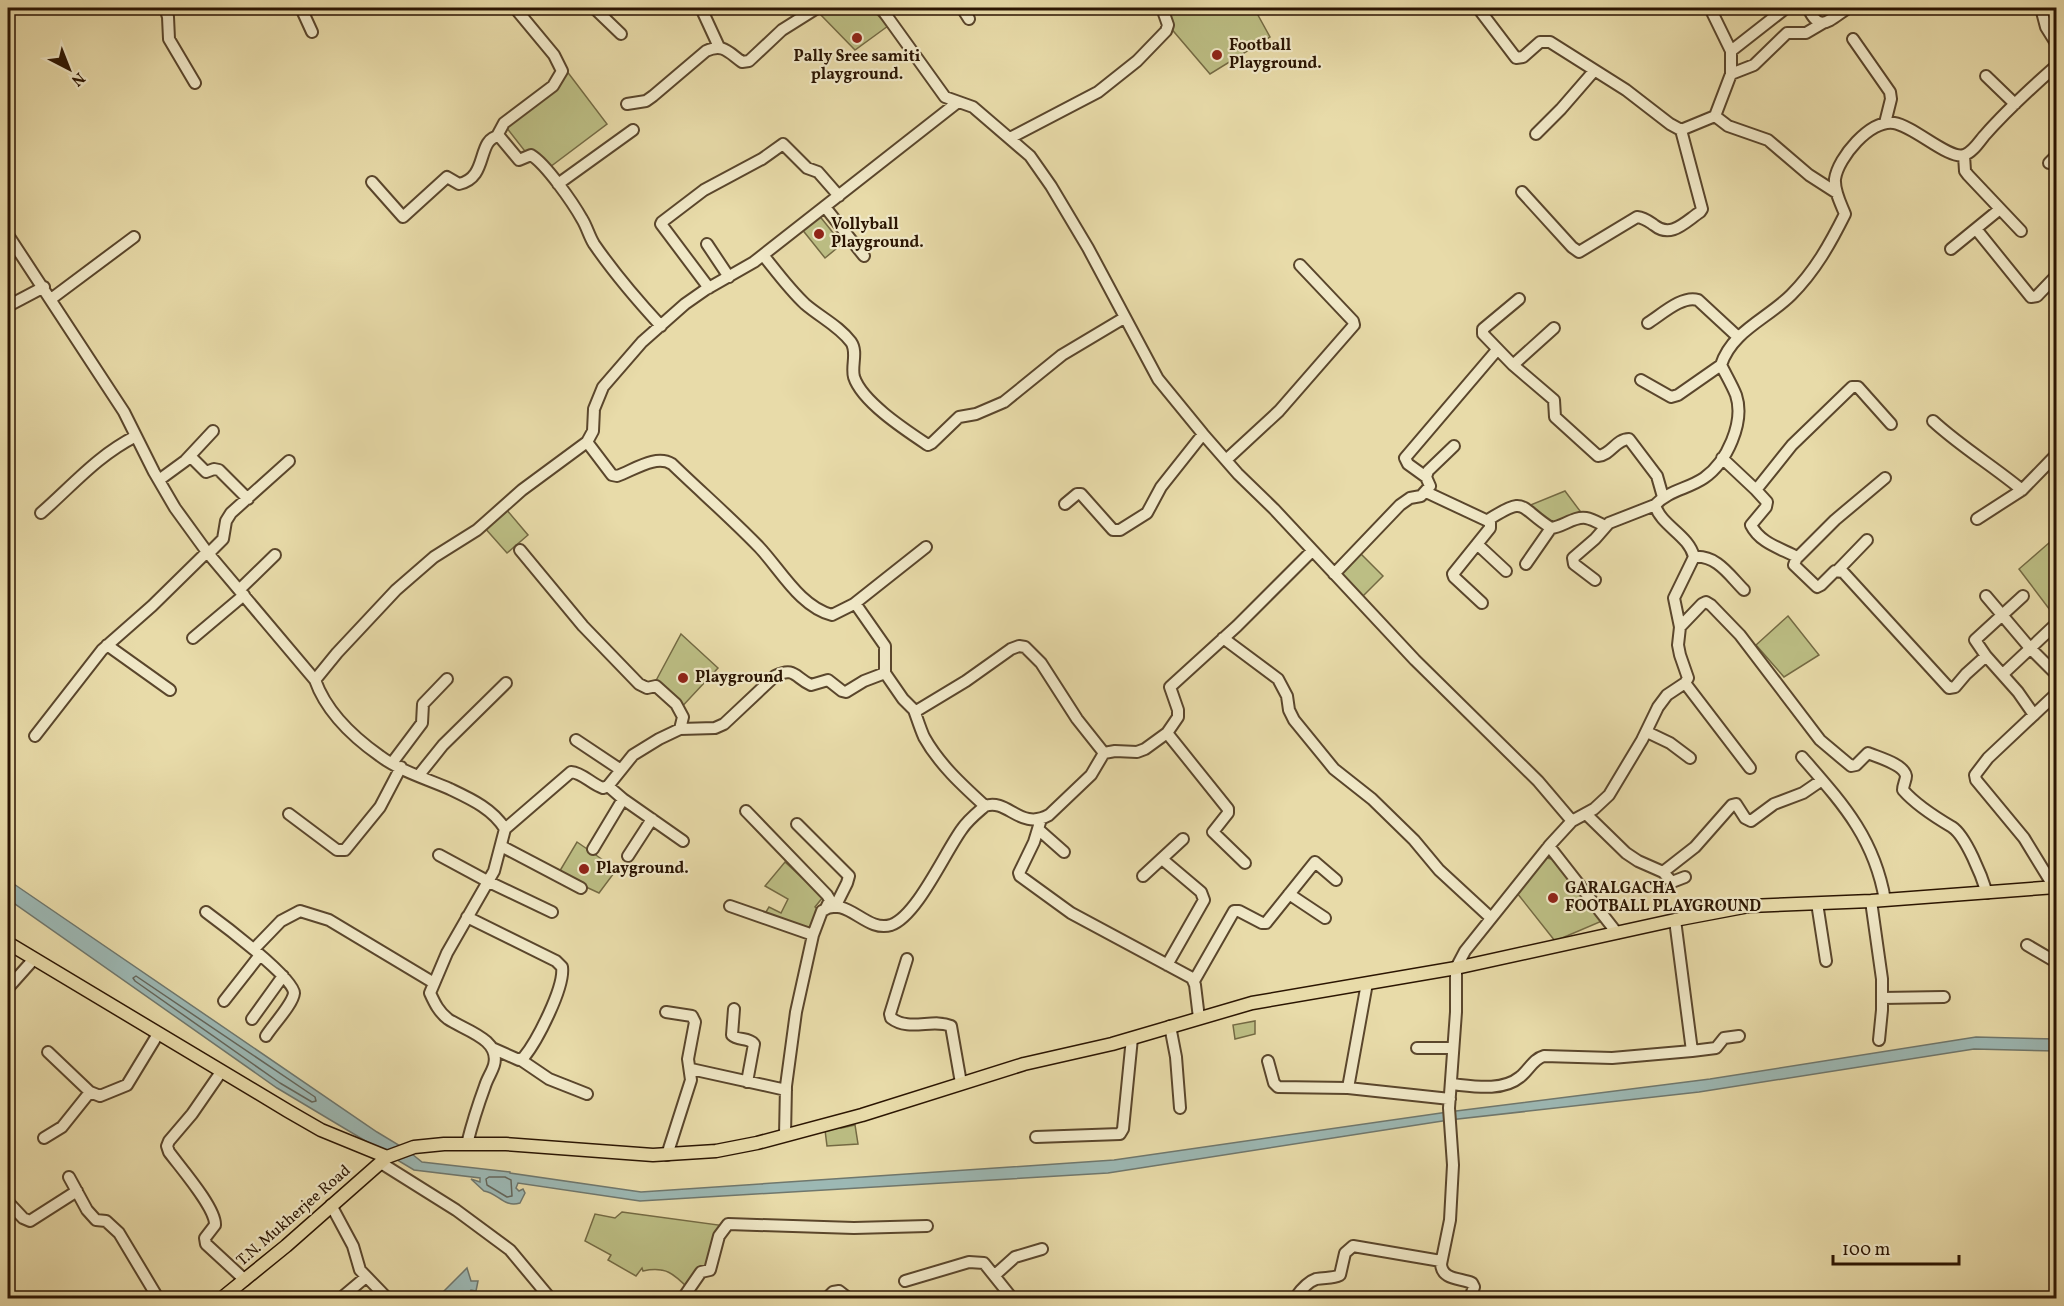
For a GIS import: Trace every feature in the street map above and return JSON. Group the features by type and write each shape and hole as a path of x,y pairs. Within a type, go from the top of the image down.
{"main road":[{"path":"8,943 321,1130 384,1160 414,1147 466,1144 506,1144 667,1155 716,1151 785,1135 872,1112 1024,1064 1132,1038 1252,1003 1456,968 1675,920 1749,906 1871,901 2055,887"},
{"name":"T.N. Mukherjee Road","path":"222,1299 384,1160"}],"street":[{"path":"165,8 168,17 169,39 195,83"},
{"path":"301,8 312,32"},
{"path":"372,182 403,217 447,177 459,184 466,182 481,165 483,150 504,123 554,86 562,71 554,55 515,8"},
{"path":"594,8 621,34"},
{"path":"701,8 719,48 742,62 749,61 782,30 817,8"},
{"path":"883,8 945,97 973,107 1030,156 1088,248 1158,380 1203,434 1414,660 1538,781 1572,820"},
{"path":"962,8 969,19"},
{"path":"1010,138 1098,92 1137,61 1166,31 1168,25 1162,8"},
{"path":"1478,8 1516,58 1523,57 1540,42 1550,42 1626,90 1660,117 1680,129 1702,209 1672,230 1665,232 1644,218 1637,217 1579,252 1522,192"},
{"path":"1710,8 1731,51 1731,74 1716,116"},
{"path":"1731,51 1786,8"},
{"path":"1808,8 1817,23 1823,23"},
{"path":"1731,74 1754,65 1786,33 1806,33 1848,8"},
{"path":"2041,8 2046,27 2056,43"},
{"path":"1853,39 1890,92 1891,99 1885,123"},
{"path":"627,104 646,100 706,51 719,48"},
{"path":"1641,380 1671,397 1678,395 1721,365 1725,353 1738,337 1790,296 1811,273 1827,249 1845,214 1835,181 1840,164 1848,150 1869,131 1885,123 1894,123 1913,129 1941,149 1964,155 1973,149 2015,104 2056,66"},
{"path":"1536,134 1561,110 1594,71"},
{"path":"1986,76 2015,104"},
{"path":"315,680 396,590 434,557 477,530 522,490 587,442 593,431 594,409 603,387 642,342 685,304 763,255 958,102"},
{"path":"1680,129 1716,116"},
{"path":"1716,116 1728,126 1768,140 1809,175 1837,193"},
{"path":"558,184 633,130"},
{"path":"496,136 499,136 519,160 533,156 558,184 582,218 594,244 620,280 661,326"},
{"path":"709,288 661,224 704,190 762,159 783,144 807,168 818,172 839,196"},
{"path":"1964,155 1965,171 2020,231"},
{"path":"825,207 864,256"},
{"path":"1951,249 2000,209"},
{"path":"1976,229 2031,297 2037,296 2056,276"},
{"path":"8,235 107,383 175,508 208,553 315,680 321,696 340,721 380,757 468,798 487,809 505,829"},
{"path":"51,299 134,237"},
{"path":"707,244 729,277"},
{"path":"763,255 806,304 852,342 854,377 862,390 893,422 928,445 959,417 976,414 1004,402 1062,355 1125,318"},
{"path":"1226,460 1273,416 1354,325 1353,321 1300,265"},
{"path":"8,306 44,287"},
{"path":"1648,323 1692,298 1698,300 1738,337"},
{"path":"1519,299 1483,328 1483,334 1513,365 1554,400 1555,417 1598,456 1605,455 1622,440 1629,439 1658,476 1664,497"},
{"path":"1513,365 1554,328"},
{"path":"1334,574 1400,505 1426,492 1430,486 1426,477 1408,464 1405,458 1497,350"},
{"path":"1595,580 1572,561 1605,526 1655,505 1664,497 1705,478 1730,446 1738,413 1736,396 1721,365"},
{"path":"1756,490 1792,445 1852,387 1858,387 1891,424"},
{"path":"1933,421 2022,490"},
{"path":"159,480 178,468 213,431"},
{"path":"1065,504 1077,494 1081,494 1113,530 1120,530 1147,513 1161,487 1203,434"},
{"path":"41,513 98,459 136,436"},
{"path":"587,442 612,475 617,476 665,459 761,549 798,594 821,611 832,615 854,604 926,547"},
{"path":"1426,477 1428,471 1454,446"},
{"path":"1977,519 2022,490 2056,455"},
{"path":"190,456 206,472 219,470 248,499"},
{"path":"1722,458 1756,490 1767,504 1753,521 1751,525 1753,529 1766,542 1798,557"},
{"path":"35,736 107,645 152,606 225,536 226,521 289,461"},
{"path":"1867,540 1838,570 1817,587 1794,565 1798,557 1834,520 1886,478"},
{"path":"1426,492 1488,520 1491,524 1453,574 1482,603"},
{"path":"1488,520 1509,507 1517,505 1523,506 1551,528"},
{"path":"1655,505 1660,516 1689,546 1694,557"},
{"path":"1526,564 1551,528 1586,518 1605,526"},
{"path":"1478,544 1506,571"},
{"path":"520,550 583,626 639,684 646,688 655,685 676,704 683,717 680,729"},
{"path":"1194,981 1071,913 1019,873 1040,824 1091,774 1104,753 1122,750 1137,752 1146,749 1167,733 1178,717 1178,710 1170,687 1312,551"},
{"path":"193,638 241,592 275,555"},
{"path":"1694,557 1705,556 1714,560 1744,590"},
{"path":"1470,1299 1474,1287 1472,1283 1444,1273 1441,1261 1451,1201 1453,1149 1449,1103 1456,1012 1456,968 1465,951 1549,846 1572,820 1586,814 1609,795 1647,732 1663,700 1688,678 1678,645 1680,627 1674,598 1694,557"},
{"path":"1838,570 1846,575 1882,613 1949,688 1954,687 1986,656"},
{"path":"1986,596 2056,674"},
{"path":"2023,596 1976,638 1977,645 2003,674 2034,715"},
{"path":"1680,627 1702,604 1706,602 1712,604 1740,635 1830,750 1851,766 1856,765 1868,753 1892,761 1903,770 1906,777 1903,790 1940,821 1954,829 1972,855 1987,893"},
{"path":"854,604 861,609 885,646 885,673 903,699 914,710 924,736 937,756 960,783 985,806"},
{"path":"2003,674 2056,624"},
{"path":"1223,638 1278,679 1287,696 1289,710 1294,720 1328,762 1408,834 1439,870 1491,918"},
{"path":"107,645 170,690"},
{"path":"914,710 918,710 966,681 1011,649 1019,646 1025,647 1041,663 1077,719 1104,753"},
{"path":"466,1144 485,1084 495,1064 495,1055 492,1048 481,1037 449,1020 436,1009 430,993 447,953 489,882 505,829 571,772 577,772 598,787 608,786 627,760 640,750 680,729 715,728 724,724 775,676 785,671 792,672 811,685 828,680 846,692 864,681 885,673"},
{"path":"289,814 337,850 345,850 380,807 397,765 422,723 423,704 447,679"},
{"path":"419,775 443,745 506,683"},
{"path":"1685,683 1750,768"},
{"path":"2055,887 2024,838 1974,775 1988,758 2056,694"},
{"path":"1647,732 1670,743 1690,758"},
{"path":"1167,733 1228,809 1228,813 1214,832 1245,863"},
{"path":"576,740 621,770"},
{"path":"1802,757 1842,803 1867,842 1873,855 1885,900"},
{"path":"1663,872 1695,847 1732,805 1736,804 1745,818 1751,820 1774,804 1795,797 1822,780"},
{"path":"608,786 683,841"},
{"path":"593,849 623,799"},
{"path":"831,907 852,911 870,924 891,925 899,920 920,898 962,827 985,806 996,805 1023,819 1040,824 1064,852"},
{"path":"746,811 827,895 831,907"},
{"path":"1586,814 1626,853 1638,861 1663,872 1672,882 1685,877"},
{"path":"628,856 652,819"},
{"path":"785,1135 786,1090 796,1012 813,936 819,915 831,907 849,876 797,824"},
{"path":"1143,876 1183,839"},
{"path":"501,846 581,888"},
{"path":"1549,846 1617,933"},
{"path":"439,855 552,912"},
{"path":"1162,859 1201,892 1204,900 1167,965"},
{"path":"1199,1018 1194,981 1233,913 1239,911 1264,923 1270,919 1315,862 1336,880"},
{"path":"1289,894 1325,918"},
{"path":"1871,901 1880,955 1882,998 1879,1040"},
{"path":"1817,903 1826,961"},
{"path":"730,906 813,936"},
{"path":"224,1001 281,921 300,910 335,923 434,983"},
{"path":"206,912 257,952 293,988 294,995 266,1036"},
{"path":"467,918 556,961 562,967 562,982 553,1004 527,1054 521,1060"},
{"path":"1675,920 1692,1051"},
{"path":"2027,945 2056,962"},
{"path":"907,959 891,1018 897,1022 912,1025 951,1026 961,1083"},
{"path":"8,988 33,960"},
{"path":"252,1019 283,976"},
{"path":"1348,1088 1367,983"},
{"path":"1882,998 1944,997"},
{"path":"734,1009 732,1035 749,1040 754,1044 747,1082"},
{"path":"666,1012 695,1019 688,1059 691,1080 667,1155"},
{"path":"1170,1026 1176,1057 1180,1108"},
{"path":"48,1052 90,1092 100,1096 127,1085 158,1034"},
{"path":"1451,1084 1504,1085 1517,1080 1536,1060 1544,1056 1612,1058 1692,1051 1716,1048 1724,1038 1739,1036"},
{"path":"1036,1137 1120,1134 1123,1129 1132,1038"},
{"path":"492,1048 521,1060 549,1078 586,1094"},
{"path":"1417,1048 1453,1048"},
{"path":"1268,1061 1274,1083 1278,1087 1348,1088 1449,1103"},
{"path":"691,1069 786,1090"},
{"path":"221,1072 167,1146 213,1215 214,1225 205,1238 206,1244 245,1280"},
{"path":"44,1138 62,1127 90,1092"},
{"path":"384,1160 510,1250 550,1299"},
{"path":"69,1177 87,1210 96,1220 106,1221 119,1233 158,1299"},
{"path":"8,1202 23,1218 30,1221 77,1191"},
{"path":"331,1205 352,1246 357,1263 366,1277 387,1299"},
{"path":"683,1299 701,1272 710,1270 719,1236 728,1224 831,1228 927,1226"},
{"path":"1295,1299 1316,1279 1333,1278 1340,1275 1345,1253 1353,1246 1441,1261"},
{"path":"995,1275 1015,1257 1042,1249"},
{"path":"905,1281 975,1261 984,1263 1012,1299"},
{"path":"341,1299 366,1277"},
{"path":"826,1299 833,1292 839,1291 848,1299"}],"green space":[{"name":"Pally Sree samiti playground.","path":"825,8 871,8 888,26 855,50 819,13"},
{"name":"Football Playground.","path":"1161,8 1254,8 1270,37 1210,74 1169,26"},
{"path":"566,70 607,124 542,173 506,127"},
{"name":"Vollyball Playground.","path":"814,209 842,244 825,258 797,223"},
{"path":"1565,491 1586,519 1550,534 1528,506"},
{"path":"506,509 528,535 507,553 484,527"},
{"path":"2050,542 2056,550 2056,618 2019,569"},
{"path":"1358,551 1383,576 1359,600 1334,574"},
{"path":"1788,616 1819,655 1784,677 1756,645"},
{"name":"Playground","path":"681,634 718,668 677,712 652,688"},
{"name":"Playground.","path":"577,842 603,860 602,865 614,873 599,893 558,874"},
{"name":"GARALGACHA FOOTBALL PLAYGROUND","path":"1547,858 1556,860 1602,921 1555,941 1517,893"},
{"path":"785,862 823,897 815,907 820,911 811,936 761,920 769,907 781,913 788,899 765,886"},
{"path":"1255,1021 1255,1034 1235,1039 1233,1025"},
{"path":"840,1123 841,1128 855,1125 858,1144 827,1146 825,1130"},
{"path":"622,1212 726,1226 710,1270 689,1289 669,1272 643,1271 642,1268 636,1276 608,1260 611,1255 585,1241 595,1214 615,1218"}],"water":[{"path":"8,880 422,1162 510,1172 641,1192 1114,1160 1448,1112 1710,1079 1976,1037 2056,1039 2056,1051 1974,1049 1699,1092 1449,1120 1108,1173 640,1201 518,1183 516,1188 519,1191 523,1189 525,1193 520,1203 510,1204 484,1191 471,1179 480,1182 480,1178 414,1170 277,1088 8,899"},
{"path":"467,1268 471,1281 478,1281 476,1291 471,1290 467,1298 437,1298"}],"place":[{"name":"Pally Sree samiti playground.","path":"857,38"},
{"name":"Football Playground.","path":"1217,55"},
{"name":"Vollyball Playground.","path":"819,234"},
{"name":"Playground","path":"683,678"},
{"name":"Playground.","path":"584,869"},
{"name":"GARALGACHA FOOTBALL PLAYGROUND","path":"1553,898"}]}
